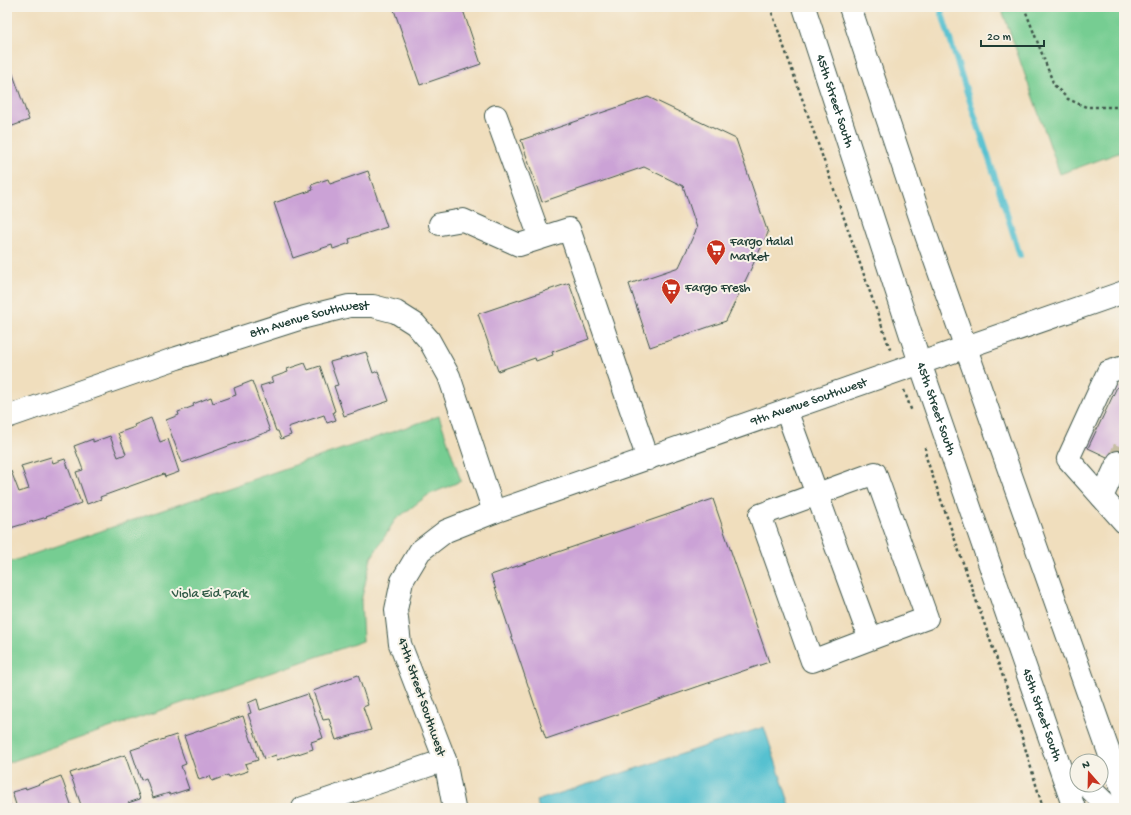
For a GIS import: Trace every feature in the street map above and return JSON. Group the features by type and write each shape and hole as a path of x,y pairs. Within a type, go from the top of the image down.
{"main road":[{"name":"45th Street South","path":"804,7 920,363 1074,808"},
{"path":"850,7 966,347 1124,795"},
{"path":"496,116 540,238"},
{"path":"440,224 463,220 519,245 569,229 648,459"},
{"name":"9th Avenue Southwest","path":"494,512 1124,292"},
{"name":"8th Avenue Southwest","path":"7,417 177,358 305,317 348,306 374,306 396,312 415,324 429,340 449,376 494,512"},
{"path":"1124,367 1108,372 1068,459 1124,522"},
{"path":"786,410 870,640"},
{"path":"1102,497 1118,462"},
{"path":"875,473 927,618 870,640 812,661 760,515 816,493 875,473"},
{"name":"47th Street Southwest","path":"303,808 445,760 400,644 396,610 402,581 420,551 446,531 494,512"},
{"path":"995,580 1040,665 1071,753"},
{"path":"445,760 454,808"},
{"path":"1094,793 1108,806 1124,808"}],"path":[{"path":"770,7 885,333"},
{"path":"1024,7 1054,85 1068,99 1086,106 1124,107"},
{"path":"910,407 913,414"},
{"path":"925,445 926,457 1009,694 1044,808"}],"green space":[{"path":"1001,7 1124,7 1124,151 1060,174"},
{"name":"Viola Eid Park","path":"439,416 461,481 428,495 395,520 371,558 361,601 363,641 7,763 7,563"}],"water":[{"path":"764,727 791,808 539,808 536,801"}],"building":[{"path":"393,7 462,7 481,64 420,85"},
{"path":"7,57 29,120 7,128"},
{"path":"648,97 736,139 768,233 726,321 650,347 629,284 679,267 697,228 683,186 644,167 542,202 521,140"},
{"path":"368,171 387,227 349,239 350,243 333,249 332,245 293,258 274,203 313,190 311,185 328,179 330,184"},
{"path":"569,283 589,339 552,352 553,355 536,361 535,358 498,371 478,314"},
{"path":"366,352 373,373 378,371 389,401 344,416 334,386 338,385 330,362"},
{"path":"305,363 308,370 320,366 335,411 333,412 336,420 327,423 324,415 288,427 291,435 281,439 278,431 276,431 260,386 273,382 271,378 288,372 287,369"},
{"path":"252,381 270,431 182,463 166,420 179,415 178,412 194,406 193,404 211,397 213,403 236,395 234,388"},
{"path":"1117,387 1124,390 1124,465 1088,448"},
{"path":"151,418 160,442 168,439 179,472 165,477 164,474 100,497 101,499 87,504 76,472 83,470 74,446 93,439 93,442 110,436 118,457 126,454 118,433 135,427 134,425"},
{"path":"51,457 53,463 65,459 81,503 46,516 47,517 7,529 7,472 11,471 19,492 29,489 21,466"},
{"path":"713,499 769,662 546,739 491,575"},
{"path":"358,675 368,705 363,707 371,730 336,740 329,719 323,720 313,691"},
{"path":"308,694 323,738 311,742 313,749 277,760 276,755 264,759 248,714 251,713 248,703 257,699 260,710"},
{"path":"243,716 258,760 245,764 248,771 229,777 228,775 212,781 210,776 199,780 184,736"},
{"path":"176,735 186,764 181,766 189,789 170,795 169,793 153,798 146,778 141,780 131,750"},
{"path":"125,755 140,799 128,803 129,808 82,808 70,773"},
{"path":"61,776 72,807 17,808 12,792 26,789"},
{"path":"7,796 11,808 7,808"}],"waterway":[{"path":"940,7 1020,256"}],"tunnel":[{"path":"1118,462 1124,448"}],"place":[{"name":"Fargo Halal Market","path":"716,266"},
{"name":"Fargo Fresh","path":"671,305"}]}
